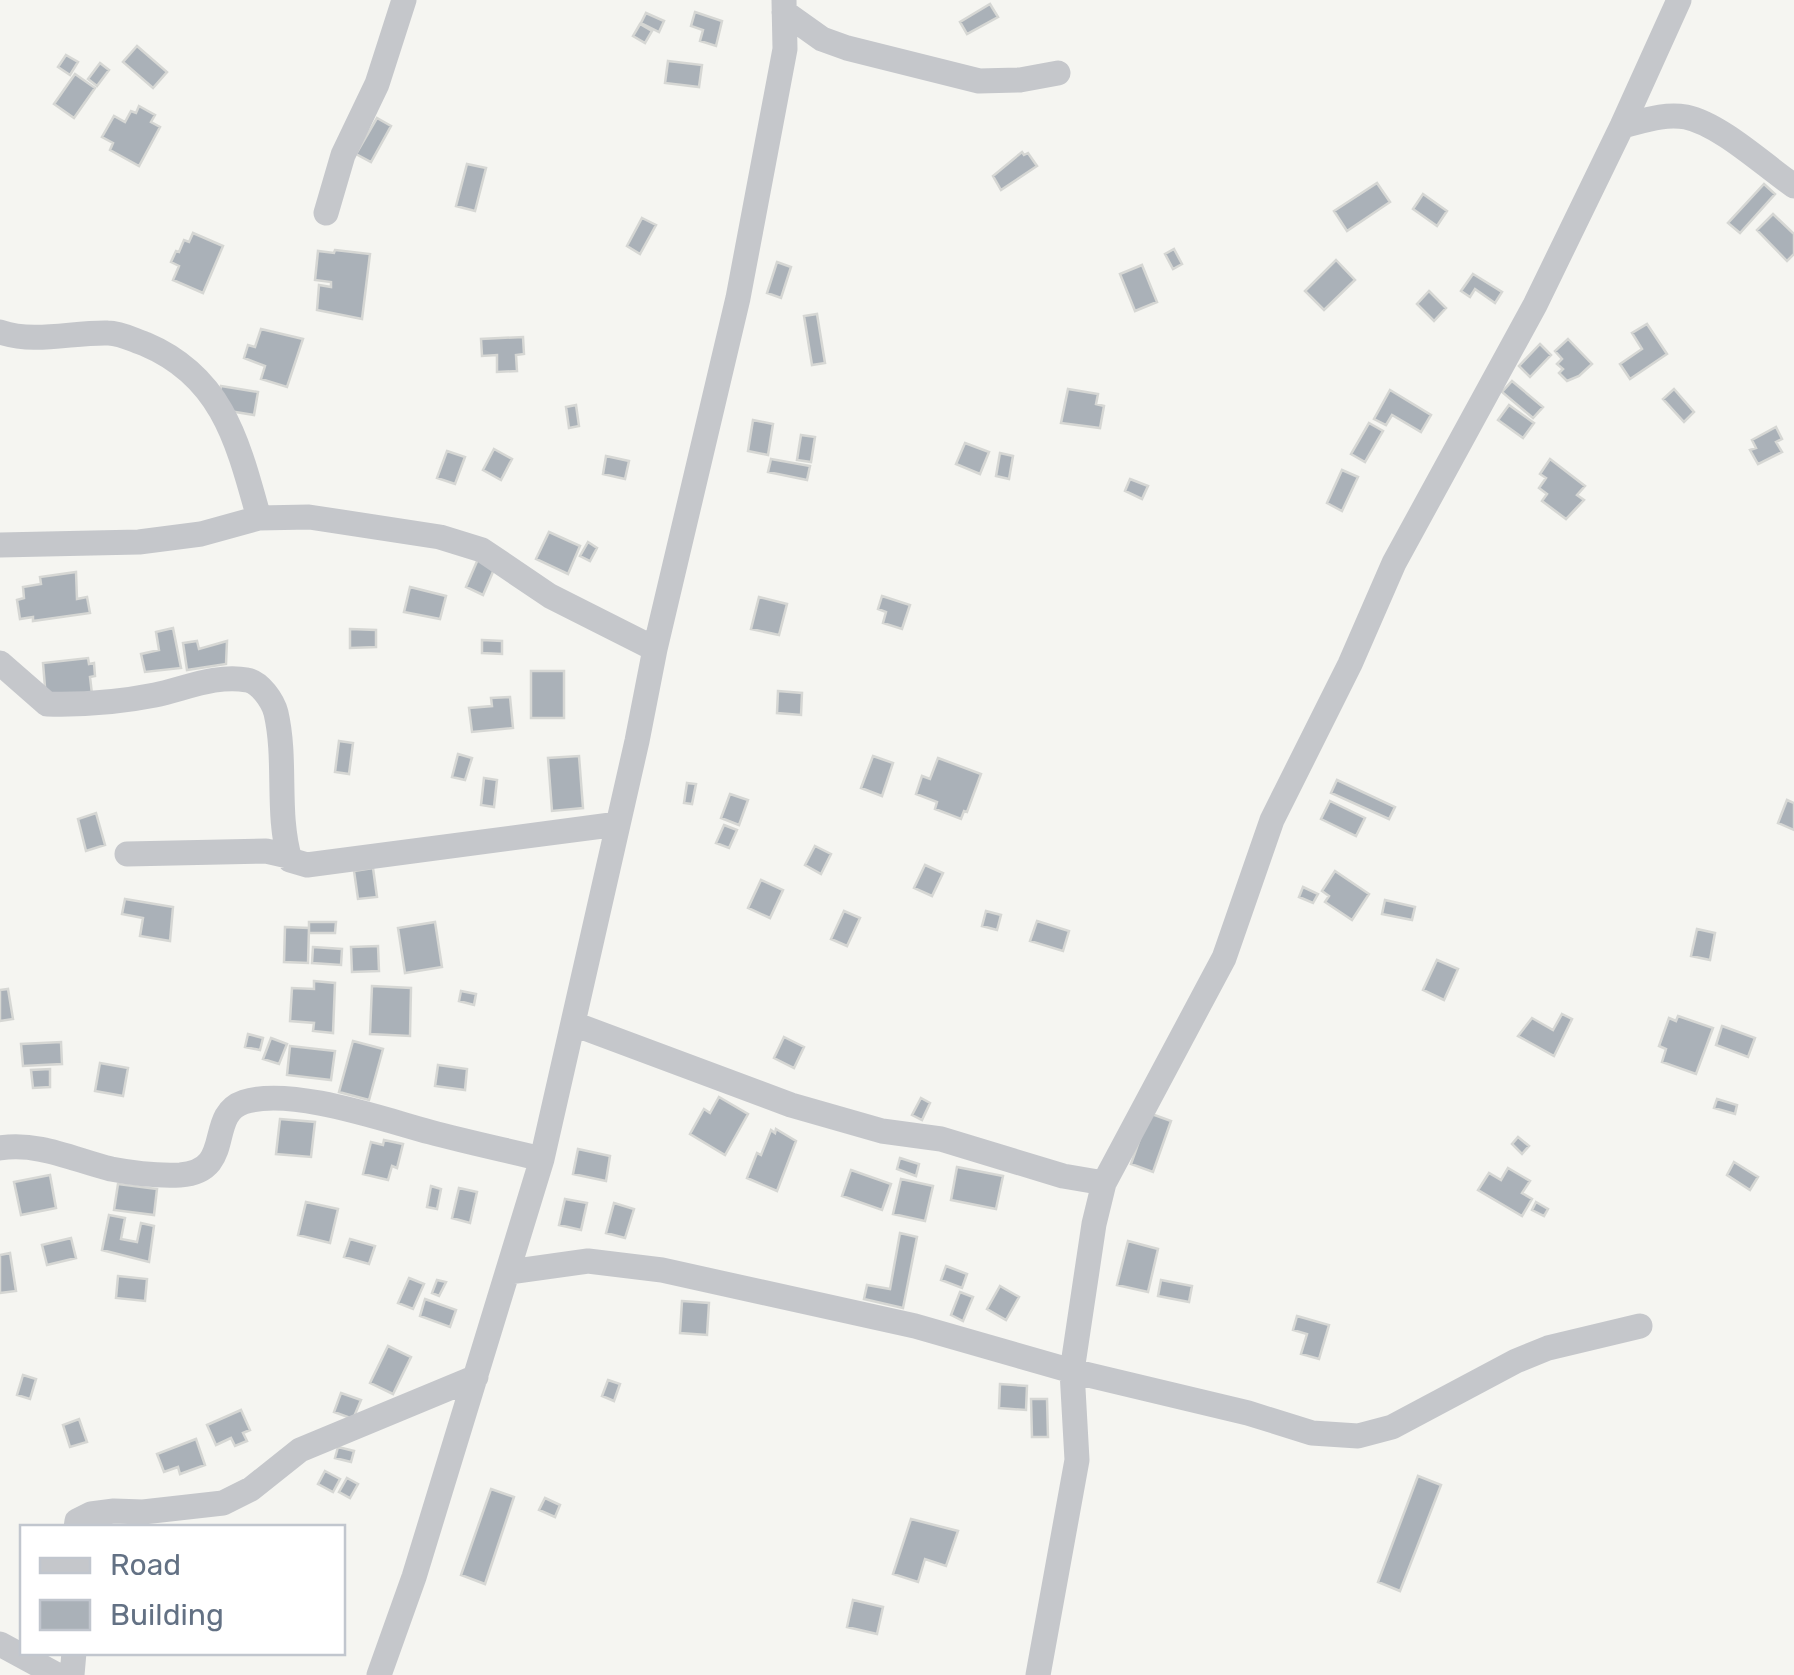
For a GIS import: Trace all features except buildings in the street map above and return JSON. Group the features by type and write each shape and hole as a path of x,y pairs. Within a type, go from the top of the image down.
{"street":[{"path":"326,213 343,155 377,84 404,0"},
{"path":"1038,1675 1077,1460 1072,1371 1104,1183 1224,958 1272,820 1350,664 1394,563 1535,305 1679,0"},
{"path":"784,6 822,38 847,48 980,81 1020,80 1058,73"},
{"path":"378,1675 414,1577 542,1159 654,650 738,298 785,50 784,6"},
{"path":"1622,126 1662,116 1687,117 1713,128 1794,186"},
{"path":"0,332 30,337 114,332 180,362 210,393 237,440 259,518"},
{"path":"0,545 139,542 202,534 259,518 309,517 440,537 482,550 550,596 654,650"},
{"path":"0,663 47,704 80,705 153,696 216,680 248,680 258,685 275,709 283,758 288,856"},
{"path":"127,854 266,851 307,865 618,824"},
{"path":"574,1024 791,1104 882,1130 941,1139 1063,1176 1104,1183"},
{"path":"0,1148 42,1148 114,1170 194,1174 216,1155 225,1118 232,1109 242,1102 272,1098 331,1106 542,1159"},
{"path":"509,1272 588,1261 662,1270 915,1326 1312,1433 1358,1436 1392,1428 1516,1360 1548,1348 1640,1326"},
{"path":"76,1525 92,1514 189,1509 223,1503 251,1489 300,1450 476,1377"},
{"path":"21,1655 58,1675"}]}
